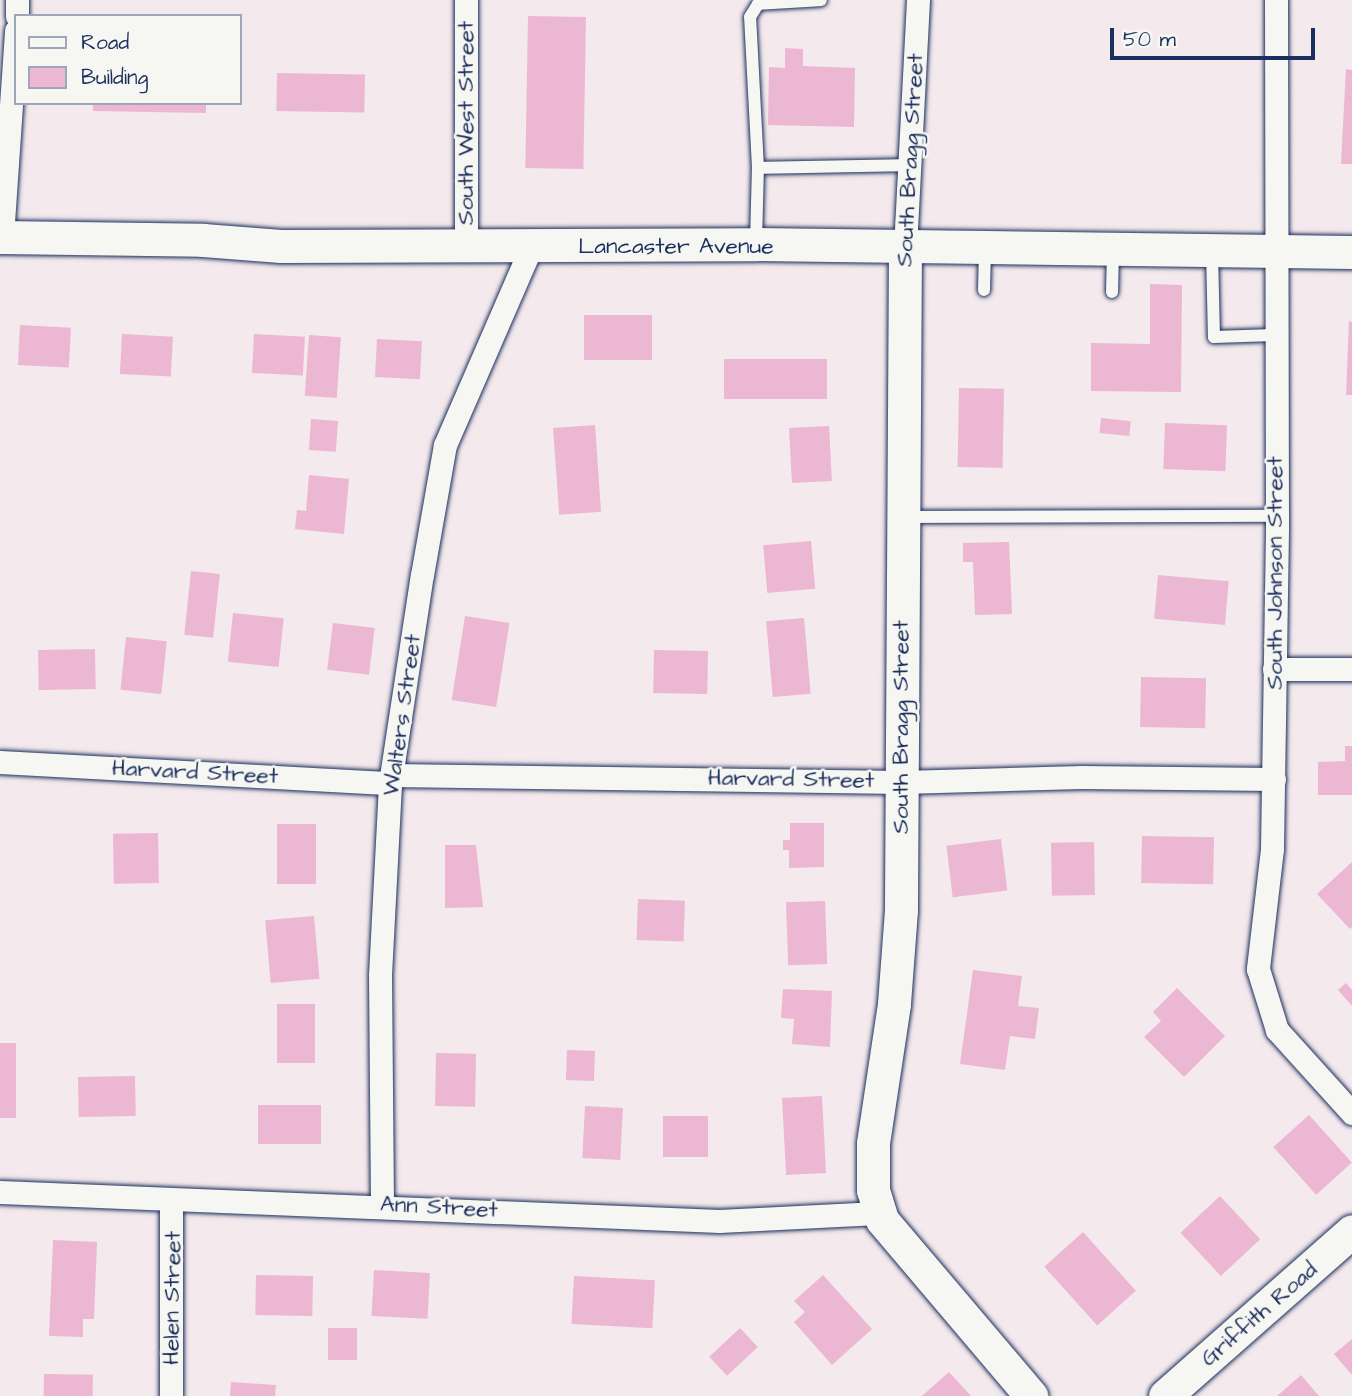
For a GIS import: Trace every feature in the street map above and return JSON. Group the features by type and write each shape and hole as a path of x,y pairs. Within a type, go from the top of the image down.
{"street":[{"name":"South West Street","path":"466,0 466,246"},
{"name":"South Bragg Street","path":"918,0 905,248 901,910 894,1004 873,1143 873,1190 878,1213 941,1296 1031,1396"},
{"name":"South Johnson Street","path":"1276,0 1273,252 1277,516 1274,779 1272,849 1258,969 1265,1000 1277,1030 1352,1114"},
{"path":"1,237 14,58"},
{"name":"Lancaster Avenue","path":"1,237 203,240 281,246 756,244 1352,253"},
{"name":"Walters Street","path":"382,1204 380,975 391,779 445,445 531,247"},
{"path":"1274,668 1352,669"},
{"name":"Harvard Street","path":"0,762 391,779 902,782 1081,776 1274,779"},
{"name":"Ann Street","path":"0,1192 382,1204 719,1220 878,1213"},
{"name":"Helen Street","path":"171,1199 171,1396"},
{"name":"Griffith Road","path":"1165,1396 1352,1231"}],"lane":[{"path":"756,244 758,168 750,17 758,4 821,0"},
{"path":"758,168 908,165"},
{"path":"984,290 985,249"},
{"path":"1112,292 1113,250"},
{"path":"1212,251 1214,337 1275,335"},
{"path":"902,517 1277,516"}],"building":[{"path":"528,16 586,17 583,169 525,168"},
{"path":"785,48 803,49 803,66 855,68 854,127 768,125 769,67 785,68"},
{"path":"1346,69 1352,70 1352,164 1341,164"},
{"path":"277,73 365,75 364,113 276,111"},
{"path":"93,105 206,105 206,113 93,111"},
{"path":"1150,284 1182,285 1181,392 1091,391 1091,343 1150,344"},
{"path":"584,315 652,315 652,360 584,360"},
{"path":"1349,321 1352,322 1352,395 1346,395"},
{"path":"20,325 71,328 69,368 18,365"},
{"path":"122,334 173,337 171,377 120,374"},
{"path":"254,334 305,337 303,376 252,373"},
{"path":"309,335 341,337 337,398 305,396"},
{"path":"377,339 422,341 420,379 375,377"},
{"path":"724,359 827,359 827,399 724,399"},
{"path":"959,388 1004,389 1003,468 958,467"},
{"path":"1101,418 1131,421 1129,436 1099,433"},
{"path":"311,419 338,421 336,452 309,450"},
{"path":"1165,423 1227,425 1225,471 1163,469"},
{"path":"595,425 601,512 559,515 553,428"},
{"path":"829,426 832,481 792,483 789,428"},
{"path":"309,475 349,479 344,534 295,529 297,510 306,511"},
{"path":"811,541 815,589 767,593 763,545"},
{"path":"1009,542 1012,614 975,615 973,562 963,562 963,543"},
{"path":"191,571 220,574 213,638 184,635"},
{"path":"1158,575 1229,581 1225,625 1154,619"},
{"path":"233,613 284,618 279,667 228,662"},
{"path":"465,616 509,623 496,707 452,700"},
{"path":"804,618 811,694 773,697 766,621"},
{"path":"333,623 375,628 369,675 327,670"},
{"path":"126,637 167,641 161,694 120,690"},
{"path":"95,649 96,689 39,690 38,650"},
{"path":"654,650 708,651 707,694 653,693"},
{"path":"1141,677 1206,678 1205,728 1140,727"},
{"path":"1345,746 1352,746 1352,795 1318,795 1318,762 1345,761"},
{"path":"790,823 824,823 824,867 789,868 789,850 783,850 783,840 790,840"},
{"path":"277,824 316,824 316,884 277,884"},
{"path":"158,833 159,883 114,884 113,834"},
{"path":"1142,836 1214,837 1213,884 1141,883"},
{"path":"1001,839 1007,891 953,897 946,846"},
{"path":"1094,842 1095,895 1052,896 1051,843"},
{"path":"445,845 476,845 483,907 445,908"},
{"path":"1352,862 1352,927 1350,929 1317,894"},
{"path":"638,899 685,901 684,942 637,940"},
{"path":"825,901 827,964 788,965 786,902"},
{"path":"314,916 319,979 271,983 265,920"},
{"path":"973,970 1022,976 1018,1006 1039,1008 1035,1039 1010,1036 1005,1070 960,1064"},
{"path":"1346,983 1352,990 1352,1006 1338,990"},
{"path":"1177,988 1225,1036 1184,1077 1144,1037 1161,1021 1153,1012"},
{"path":"783,989 832,991 830,1047 792,1044 794,1019 781,1018"},
{"path":"277,1004 315,1004 315,1063 277,1063"},
{"path":"0,1043 16,1043 16,1118 0,1118"},
{"path":"567,1050 595,1051 594,1081 566,1080"},
{"path":"436,1053 476,1054 475,1107 435,1106"},
{"path":"135,1076 136,1116 79,1117 78,1077"},
{"path":"822,1096 826,1173 786,1175 782,1098"},
{"path":"258,1105 321,1105 321,1144 258,1144"},
{"path":"585,1106 623,1108 620,1160 582,1158"},
{"path":"1309,1115 1352,1163 1316,1195 1273,1147"},
{"path":"663,1116 708,1116 708,1157 663,1157"},
{"path":"1220,1196 1260,1239 1221,1276 1181,1233"},
{"path":"1083,1232 1136,1291 1097,1326 1044,1267"},
{"path":"53,1240 97,1242 94,1319 83,1319 83,1337 49,1336"},
{"path":"374,1270 430,1273 428,1319 372,1316"},
{"path":"256,1275 313,1276 312,1316 255,1315"},
{"path":"823,1275 872,1329 832,1365 794,1322 805,1312 794,1301"},
{"path":"574,1276 655,1280 652,1328 571,1324"},
{"path":"328,1328 357,1328 357,1360 328,1360"},
{"path":"740,1328 758,1347 727,1376 709,1357"},
{"path":"1352,1339 1352,1375 1334,1354"},
{"path":"949,1372 971,1396 922,1396"},
{"path":"44,1374 93,1375 93,1396 44,1396"},
{"path":"1301,1375 1319,1396 1277,1396"},
{"path":"231,1382 276,1385 275,1396 230,1396"}]}
